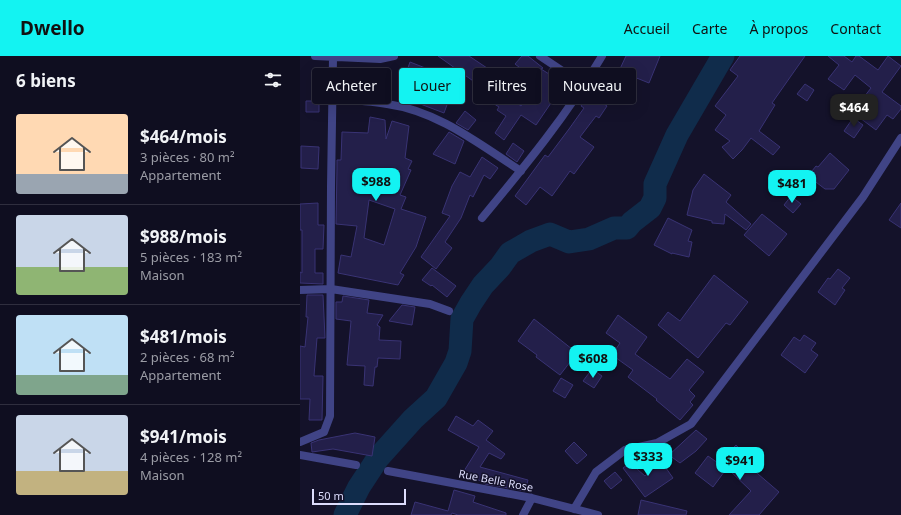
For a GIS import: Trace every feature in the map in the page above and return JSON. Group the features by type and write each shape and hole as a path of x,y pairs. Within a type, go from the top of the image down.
{"street":[{"path":"315,56 380,59 394,56"},
{"path":"540,56 558,68"},
{"path":"595,68 602,56"},
{"path":"333,58 333,68"},
{"path":"300,442 324,432 330,416 332,104"},
{"path":"388,104 418,112 452,126 521,171"},
{"path":"482,218 521,171 571,104"},
{"path":"574,509 596,472 625,450 657,443 691,424 863,197 901,138"},
{"path":"300,290 331,289 430,304 449,311"},
{"path":"300,455 356,465"},
{"name":"Rue Belle Rose","path":"388,470 532,498 598,515"},
{"path":"523,515 532,498"}],"building":[{"path":"438,56 469,56 487,68 473,68 473,81 465,75 465,68 455,68"},
{"path":"522,56 528,56 543,68 520,68 515,64"},
{"path":"626,56 660,56 649,83 636,78 636,68 620,68"},
{"path":"740,56 805,56 772,103 775,105 759,131 780,147 773,155 751,138 733,159 722,147 730,141 715,130 726,115 715,106 738,76 730,70"},
{"path":"828,56 844,56 852,62 856,56 859,56 878,70 888,56 901,66 882,92 901,106 901,109 893,119 887,115 876,130 860,118 871,101 864,97 871,88 855,75 844,90 828,79 839,65"},
{"path":"410,62 425,68 408,68"},
{"path":"541,69 549,74 549,104 550,104 536,125 521,115 504,140 495,133 506,116 497,110 499,107 494,104 518,104 521,106 522,104 541,104"},
{"path":"805,84 814,90 807,101 797,94"},
{"path":"306,101 312,101 312,104 319,104 319,112 306,112"},
{"path":"420,104 447,104 444,113"},
{"path":"582,104 604,104 607,106 599,118 596,116 580,137 594,147 574,174 570,171 552,196 540,187 526,205 515,196 545,155 548,157 569,129 584,108 581,106"},
{"path":"465,111 476,120 468,130 456,123"},
{"path":"370,117 385,120 386,139 392,121 409,126 405,158 412,161 408,169 411,170 400,195 406,197 401,209 426,217 416,247 400,273 404,275 398,285 338,273 341,255 351,257 357,226 336,224 337,160 341,160 342,132 368,133","holes":["369,200 395,209 384,245 364,238"]},
{"path":"853,118 863,125 854,138 844,131"},
{"path":"449,132 464,141 455,164 433,154"},
{"path":"513,143 524,151 517,162 506,154"},
{"path":"301,146 319,147 318,169 301,168"},
{"path":"830,153 849,170 834,189 825,189 808,176"},
{"path":"482,157 498,168 490,179 484,175 473,197 470,195 461,218 445,242 452,248 436,269 421,257 450,216 442,213 452,186 460,172 470,177"},
{"path":"704,174 731,195 726,202 751,224 746,230 725,214 724,224 712,223 712,221 687,215 693,190"},
{"path":"791,196 801,204 793,213 784,205"},
{"path":"318,203 318,225 324,225 323,249 315,249 315,273 323,273 323,284 300,283 300,272 302,273 302,230 300,230 300,204"},
{"path":"901,203 901,228 889,220"},
{"path":"762,214 787,234 769,256 744,235"},
{"path":"668,218 692,230 688,241 692,242 689,257 672,254 654,245"},
{"path":"432,268 456,286 447,297 432,285 431,286 422,280"},
{"path":"838,269 850,278 842,288 845,290 835,305 818,292 828,278 830,279"},
{"path":"714,275 748,302 730,325 726,323 698,358 658,325 668,312 680,321"},
{"path":"307,295 323,295 325,338 317,338 314,376 323,376 322,420 309,420 310,399 300,399 300,346 305,347 308,317 306,317"},
{"path":"343,296 369,300 367,313 383,315 377,325 380,327 379,340 401,341 400,359 378,358 377,367 375,367 373,386 364,385 365,366 347,365 351,321 336,319 336,302 342,302"},
{"path":"402,305 415,307 412,325 389,321"},
{"path":"618,315 647,337 635,354 670,379 687,359 704,372 689,390 695,396 690,402 693,405 680,420 656,400 657,399 628,377 633,370 612,355 620,343 606,333"},
{"path":"534,319 577,353 560,375 518,341"},
{"path":"804,335 816,343 811,350 818,355 805,373 781,355 794,337 800,341"},
{"path":"592,369 602,376 594,388 583,381"},
{"path":"561,378 573,385 565,398 553,391"},
{"path":"456,416 473,426 478,420 493,431 486,440 505,454 501,459 489,453 480,467 528,480 525,491 485,484 464,471 479,447 448,430"},
{"path":"696,430 707,439 696,451 680,463 669,455"},
{"path":"355,433 375,437 372,456 333,449 312,452 311,443"},
{"path":"574,442 587,455 577,464 565,451"},
{"path":"736,445 754,464 751,468 779,492 759,515 729,515 751,491 727,468 713,487 695,473 708,456 718,463"},
{"path":"634,460 640,467 637,469 645,476 661,461 673,478 645,497 623,468"},
{"path":"615,472 622,480 611,489 604,481"},
{"path":"454,490 475,496 473,502 506,513 506,515 458,515 452,513 451,515 411,515 415,502 448,511"},
{"path":"641,500 687,511 686,515 638,515"}],"waterway":[{"path":"345,515 359,487 378,458 413,419 436,398 456,363 460,351 462,319 483,285 500,267 510,253 531,241 550,234 569,242 589,239 614,228 627,228 632,222 650,208 655,198 655,184 677,135 723,56"}]}
